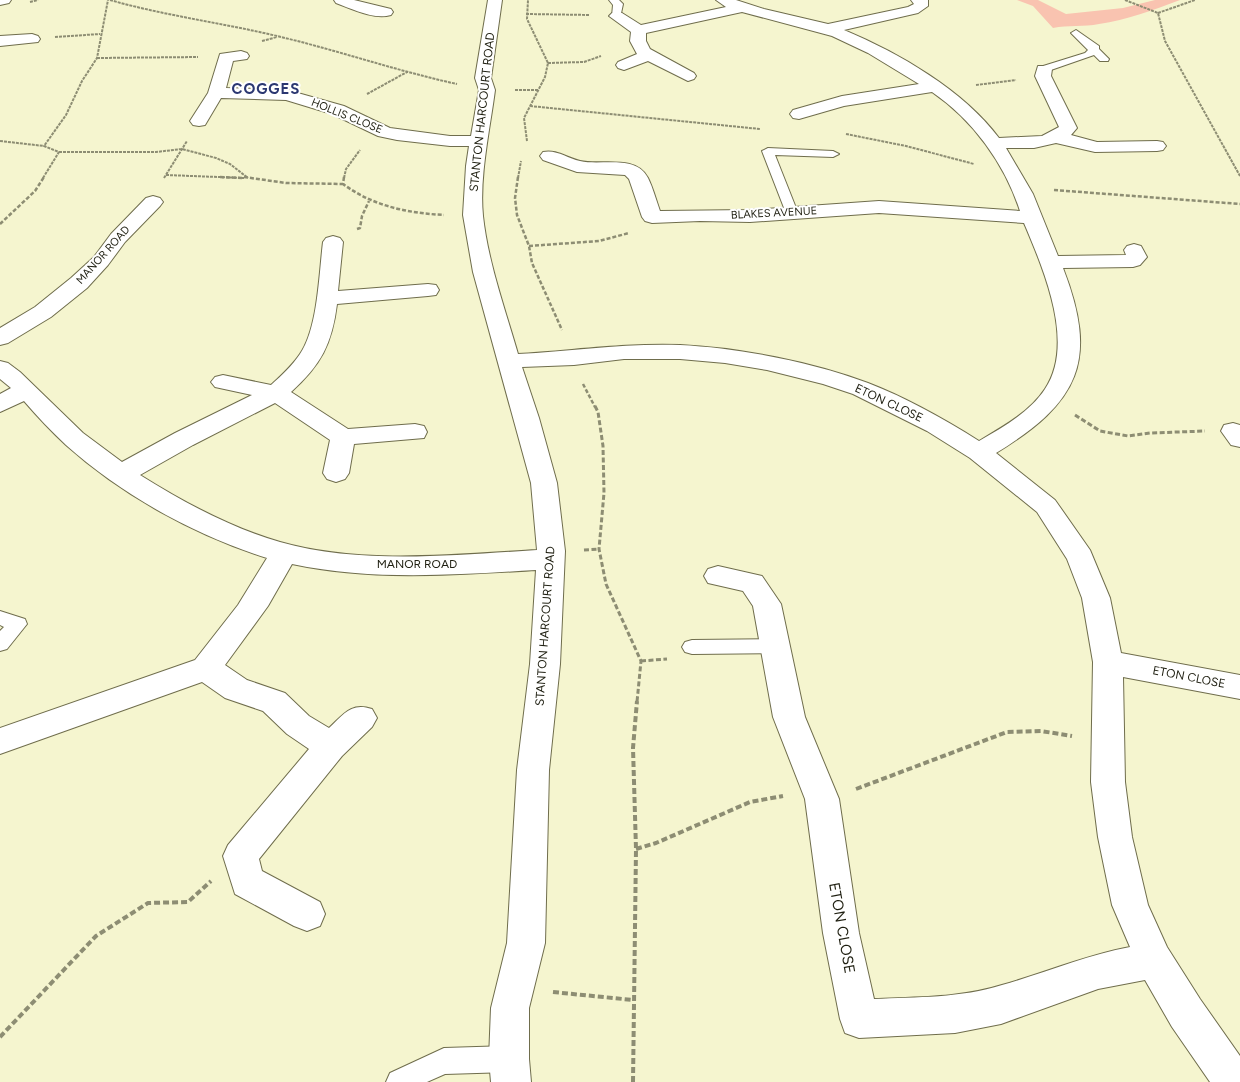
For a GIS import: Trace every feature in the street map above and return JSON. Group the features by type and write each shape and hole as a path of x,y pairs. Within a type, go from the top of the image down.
{"street":[{"path":"0,1 4,0"},
{"path":"341,0 362,8 386,12"},
{"name":"STANTON HARCOURT ROAD","path":"495,0 483,78 487,90 475,166 473,215 484,272 544,483 551,559 545,664 533,770 526,943 510,1008 510,1070"},
{"path":"723,0 741,8 827,29 873,50 937,89 970,114 994,143 1021,188 1041,237 1064,305 1069,326 1069,348 1063,377 1056,391 1024,423 979,452"},
{"path":"827,29 913,10 921,6 918,0"},
{"path":"639,36 741,8"},
{"path":"617,16 639,36 643,52 688,76"},
{"path":"0,41 32,38"},
{"path":"624,65 649,54"},
{"path":"199,121 216,93 234,56"},
{"path":"994,143 1027,142 1053,138 1063,134 1068,128 1044,73"},
{"path":"799,114 842,101 937,89"},
{"name":"HOLLIS CLOSE","path":"216,93 287,95 338,110 384,132 420,139 479,141"},
{"path":"1053,138 1077,141 1095,147 1156,146"},
{"path":"549,156 577,166 601,169 625,168 632,172 638,177 652,217"},
{"name":"MANOR ROAD","path":"0,338 43,312 80,283 101,261 118,238 153,202"},
{"name":"BLAKES AVENUE","path":"652,217 700,215 750,216 879,207 1032,218"},
{"path":"121,474 184,439 276,393 294,376 311,356 320,338 327,298 333,242"},
{"path":"1050,262 1133,261 1137,257 1134,250"},
{"path":"327,298 428,290"},
{"name":"ETON CLOSE","path":"508,361 574,358 624,352 680,352 725,356 767,363 861,389 936,426 979,452 1046,506 1080,557 1096,598 1108,662 1108,782 1115,837 1130,905 1154,960 1186,1013 1234,1082"},
{"name":"MANOR ROAD","path":"0,368 26,390 55,422 84,448 121,474 161,500 215,528 283,553 353,563 397,566 551,559"},
{"path":"223,382 276,393 343,437 415,432"},
{"path":"0,404 26,390"},
{"path":"336,473 343,437"},
{"path":"0,742 206,668 253,608 272,578 283,553"},
{"name":"ETON CLOSE","path":"718,576 752,583 768,604 789,717 820,794 841,933 859,1019 955,1014 1001,1005 1098,971 1154,960"},
{"name":"ETON CLOSE","path":"1108,662 1240,687"},
{"path":"206,668 236,689 274,702 298,725 331,746"},
{"path":"307,914 248,882 240,856 331,746 361,718"}],"lane":[{"path":"614,0 618,4 617,16"},
{"path":"1076,33 1104,58"},
{"path":"1044,73 1088,55 1095,48"},
{"path":"792,213 768,151 833,154"},
{"path":"0,618 18,624 0,644"},
{"path":"692,647 776,646"},
{"path":"400,1082 444,1060 510,1070"}],"path":[{"path":"44,146 66,115 82,81 97,58 100,34 109,0 146,11 280,37 407,72 487,90 540,90"},
{"path":"525,146 527,140 524,118 540,90 548,63 526,14 528,0"},
{"path":"1125,0 1158,13 1195,0"},
{"path":"1158,13 1165,41 1240,176"},
{"path":"526,14 617,16"},
{"path":"32,38 100,34"},
{"path":"548,63 584,62 622,50 639,36"},
{"path":"97,58 234,56"},
{"path":"338,110 407,72"},
{"path":"937,89 1044,73"},
{"path":"153,202 166,175 199,121"},
{"path":"343,184 346,169 355,155 384,132"},
{"path":"0,141 44,146 59,152 156,152 182,149 216,158 230,164 245,178"},
{"path":"0,224 35,191 59,152"},
{"path":"521,159 514,198 517,215 529,246 532,263 574,358 577,372 598,412 603,446 604,493 599,549 606,584 641,661 633,748 636,849 633,1082"},
{"path":"166,175 245,178 286,183 343,184 354,193 369,201 425,214 473,215"},
{"path":"1021,188 1240,204"},
{"path":"529,246 599,240 624,235 641,228 652,217"},
{"path":"1046,402 1077,416 1100,431 1128,436 1150,433 1237,435"},
{"path":"636,849 656,843 750,802 820,794 841,795 1006,732 1042,731 1108,741"},
{"path":"0,1037 96,936 148,903 188,902 240,856"},
{"path":"513,995 552,992 633,1000"}],"shaded area":[{"path":"1017,0 1038,0 1066,14 1123,8 1155,0 1180,0 1120,20 1093,25 1053,28 1033,6"}],"district":[{"name":"COGGES","path":"266,89"}]}
